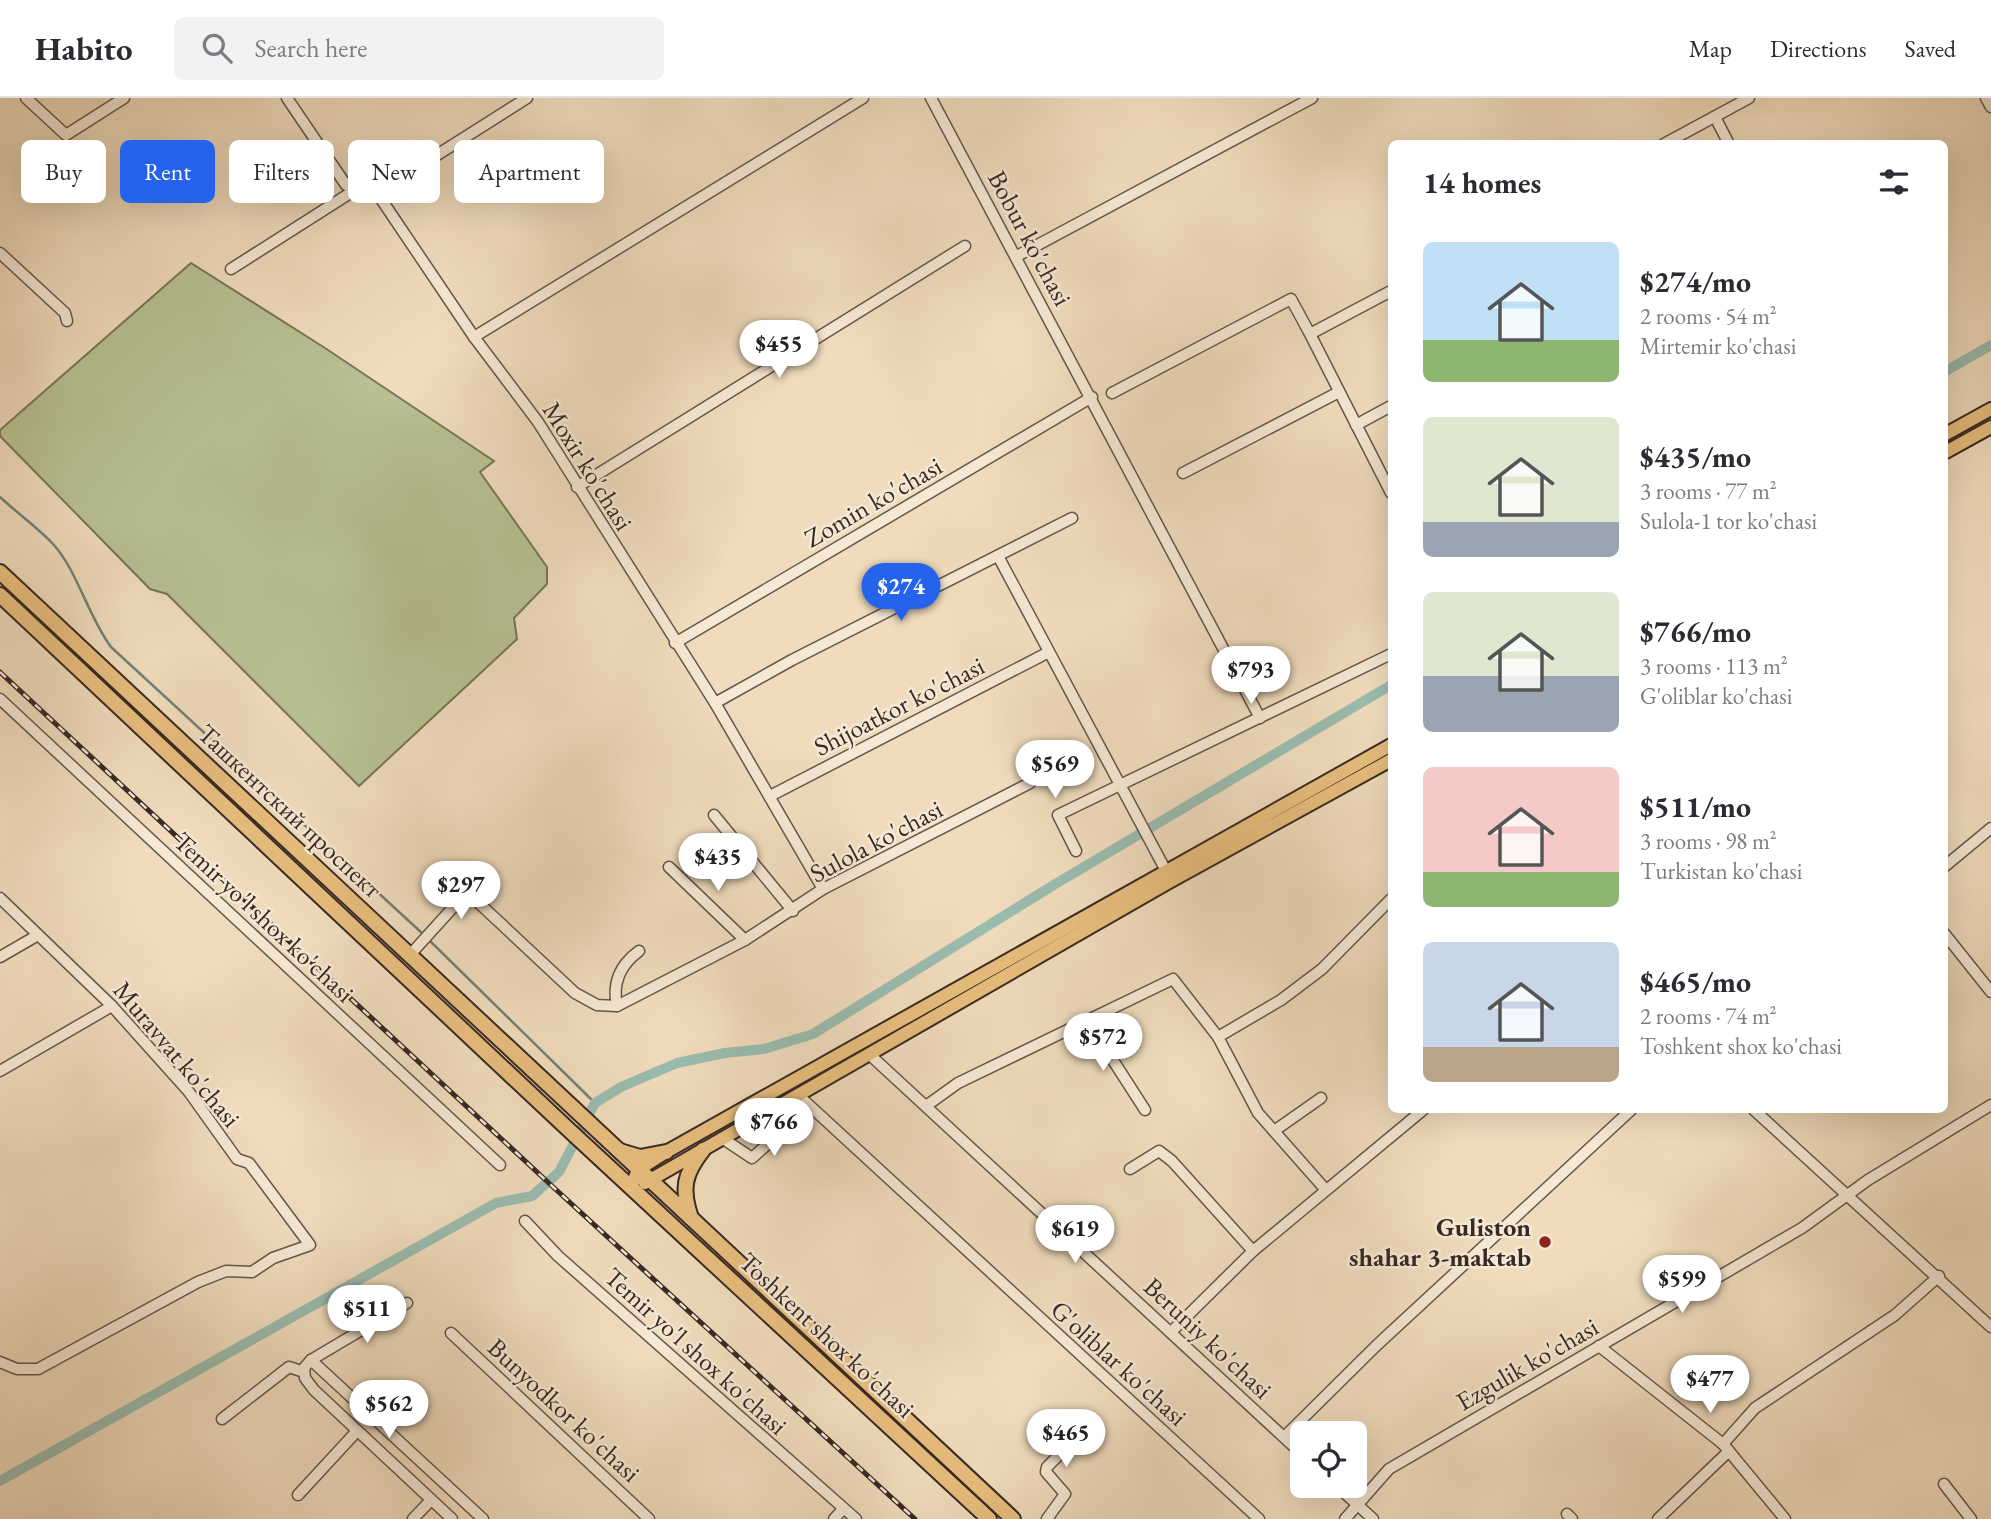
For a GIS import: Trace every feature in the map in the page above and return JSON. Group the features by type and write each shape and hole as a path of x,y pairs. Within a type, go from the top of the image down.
{"highway":[{"name":"Ташкентский проспект","path":"0,572 638,1170"},
{"name":"Toshkent shox ko'chasi","path":"0,595 569,1130 989,1519"},
{"path":"615,1149 640,1157 666,1152"},
{"path":"681,1233 682,1221 691,1219 684,1199 684,1182 692,1164 703,1150"},
{"name":"Toshkent shox ko'chasi","path":"638,1170 1013,1519"}],"main road":[{"path":"1948,433 1991,409"},
{"path":"1948,451 1991,427"},
{"path":"631,1187 638,1170 666,1152 1388,747"},
{"path":"631,1187 651,1181 869,1054 1388,762"}],"street":[{"path":"26,98 66,135 124,98"},
{"path":"286,98 348,186"},
{"path":"440,153 527,98"},
{"path":"474,337 863,98"},
{"name":"Bobur ko'chasi","path":"931,98 1260,718"},
{"path":"1017,256 1312,98"},
{"path":"1672,140 1749,98"},
{"path":"1986,98 1991,107"},
{"path":"1715,117 1727,140"},
{"path":"231,269 348,194"},
{"name":"Moxir ko'chasi","path":"384,203 474,337 538,422 576,487 715,703 823,888"},
{"path":"576,487 965,246"},
{"path":"0,253 65,313 67,321"},
{"path":"1310,334 1388,293"},
{"path":"1112,393 1291,299 1388,487"},
{"path":"1183,473 1339,392"},
{"name":"Zomin ko'chasi","path":"675,643 1092,397"},
{"path":"1356,425 1388,409"},
{"path":"715,703 792,660 1072,518"},
{"path":"998,556 1119,786 1166,869"},
{"name":"Shijoatkor ko'chasi","path":"770,796 1048,653"},
{"path":"1076,851 1058,815 1388,655"},
{"name":"Temir yo'l shox ko'chasi","path":"0,699 500,1165"},
{"name":"Sulola ko'chasi","path":"617,1006 745,940 793,911 823,888 1030,783"},
{"path":"714,815 793,911"},
{"path":"1948,864 1991,828"},
{"path":"669,867 745,940"},
{"path":"409,956 467,892 575,993 597,1005 617,1006 614,995 618,977 639,951"},
{"name":"Muravvat ko'chasi","path":"0,898 112,1006 189,1092 237,1159 249,1163 310,1245 273,1258 252,1272 226,1271 198,1282 38,1369 17,1369 0,1362"},
{"path":"1219,1037 1281,1000 1322,969 1388,902"},
{"path":"0,957 38,935"},
{"path":"1948,938 1991,992"},
{"path":"926,1106 958,1083 1173,979 1219,1037 1258,1113 1325,1189"},
{"path":"0,1071 112,1006"},
{"path":"1091,1019 1109,1054 1145,1110"},
{"name":"Beruniy ko'chasi","path":"869,1054 1290,1443"},
{"name":"G'oliblar ko'chasi","path":"798,1095 1259,1519"},
{"path":"1274,1131 1321,1098"},
{"path":"722,1138 752,1158 789,1125 786,1102"},
{"name":"Ezgulik ko'chasi","path":"1345,1519 1390,1469 1802,1228 1868,1180 1991,1105"},
{"path":"1171,1332 1253,1251 1419,1113"},
{"path":"1284,1437 1377,1345 1629,1113"},
{"path":"1757,1113 1939,1276 1991,1327"},
{"path":"1130,1169 1159,1151 1172,1161 1253,1251"},
{"name":"Temir yo'l shox ko'chasi","path":"525,1221 558,1256 842,1510 856,1519"},
{"path":"1658,1519 1726,1447 1755,1408 1895,1315 1939,1276"},
{"path":"304,1371 311,1360 407,1303"},
{"name":"Bunyodkor ko'chasi","path":"451,1332 649,1519"},
{"path":"1599,1346 1726,1447 1780,1517"},
{"path":"311,1360 483,1519"},
{"path":"222,1419 289,1367 304,1371 314,1390 452,1519"},
{"path":"1040,1423 1065,1449 1047,1467 1046,1472 1065,1494 1047,1519"},
{"path":"298,1495 357,1431"},
{"path":"1944,1484 1971,1519"},
{"path":"1350,1498 1373,1519"},
{"path":"413,1519 431,1500"},
{"path":"834,1519 842,1510"}],"green space":[{"path":"191,263 325,348 494,461 480,472 547,567 547,584 514,618 517,639 359,786 167,594 150,589 0,436 0,430"}],"waterway":[{"path":"1948,370 1991,345"},
{"path":"0,497 53,544 69,567 111,647 423,934"},
{"path":"0,1481 496,1203 532,1196 559,1172 595,1103 621,1087 677,1063 725,1053 764,1049 813,1034 1052,886 1388,687"},
{"path":"428,939 595,1103"}],"railway":[{"path":"0,672 552,1186 915,1519"}],"place":[{"name":"Guliston shahar 3-maktab","path":"1545,1242"}]}
